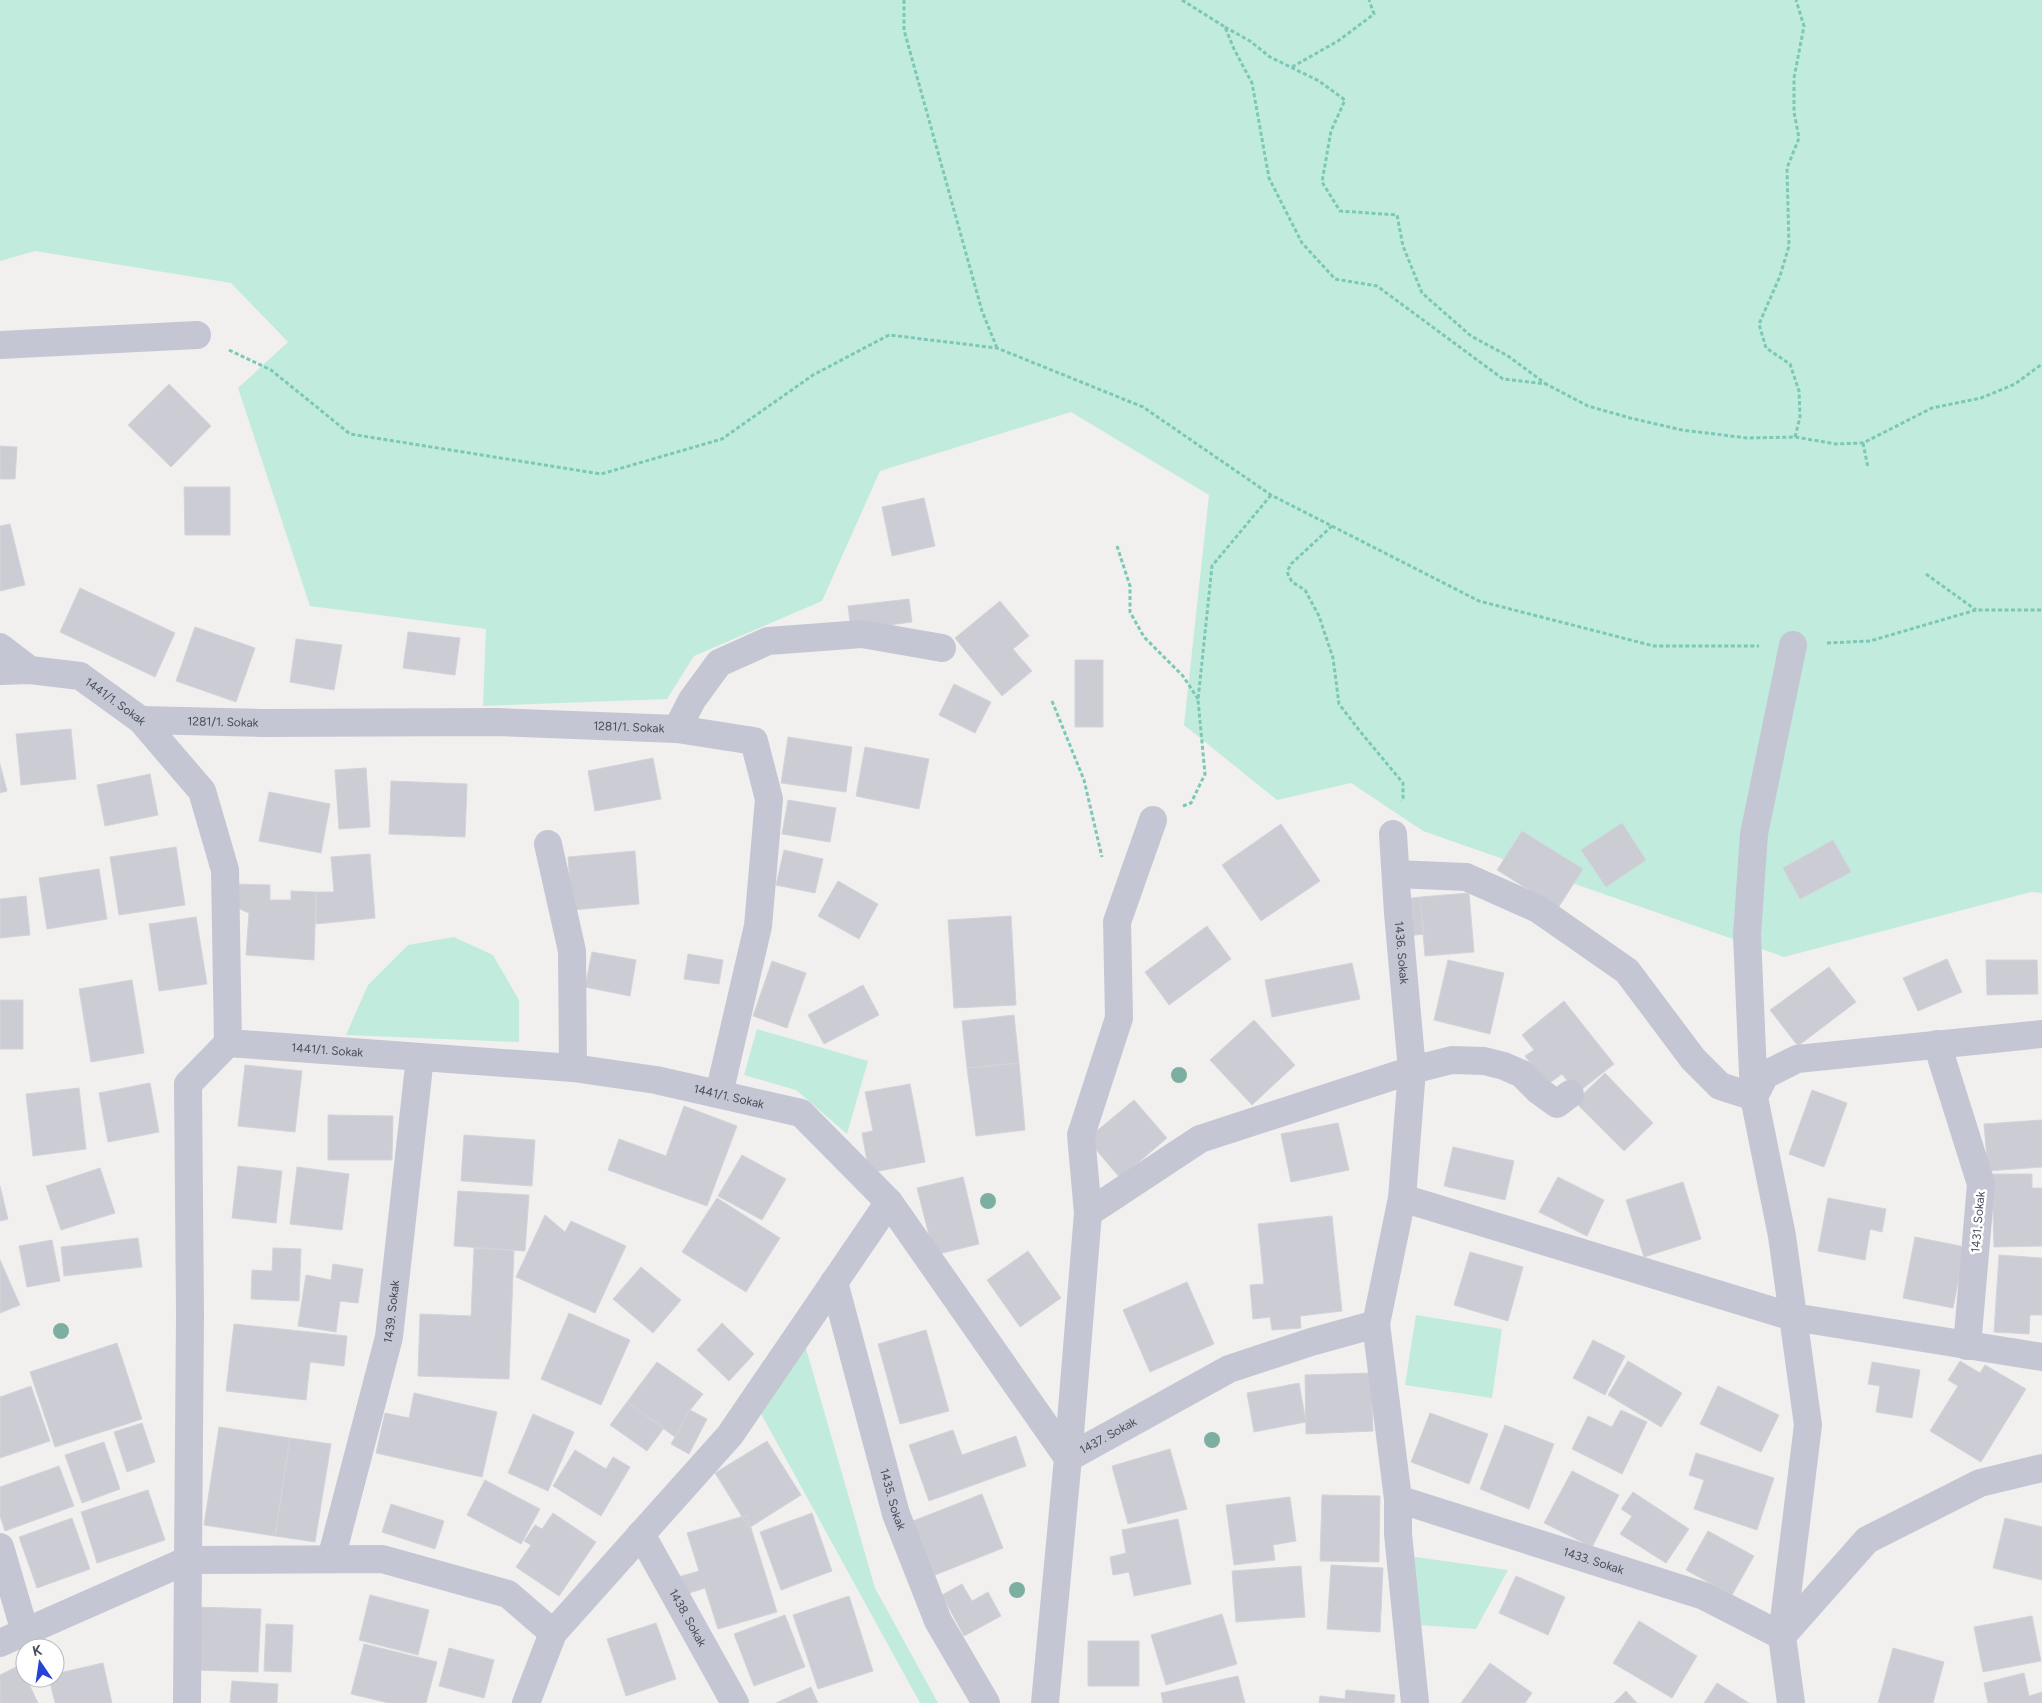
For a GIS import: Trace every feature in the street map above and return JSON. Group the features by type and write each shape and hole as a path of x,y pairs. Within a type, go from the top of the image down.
{"street":[{"path":"0,346 197,335"},
{"path":"676,729 692,700 720,663 768,641 862,634 942,648"},
{"path":"1790,1703 1782,1636 1808,1425 1782,1236 1754,1097 1747,935 1754,834 1793,645"},
{"path":"0,647 30,670"},
{"name":"1441/1. Sokak","path":"0,671 30,670 80,676 142,720 202,791 225,870 228,1043 573,1068 656,1080 801,1113 890,1202 1068,1458"},
{"name":"1281/1. Sokak","path":"142,720 262,723 496,722 676,729 754,741 769,800 758,926 719,1094"},
{"path":"1068,1458 1088,1213 1081,1135 1118,1018 1117,922 1153,820"},
{"name":"1436. Sokak","path":"1393,834 1412,1070 1402,1198 1376,1324 1398,1499 1398,1534 1415,1703"},
{"path":"548,844 572,951 573,1068"},
{"path":"1396,874 1466,877 1538,909 1627,971 1693,1059 1720,1086 1754,1097"},
{"path":"1754,1097 1765,1075 1797,1059 2042,1034"},
{"path":"187,1703 190,1314 188,1084 228,1043"},
{"name":"1431. Sokak","path":"1937,1044 1981,1184 1967,1346"},
{"name":"1439. Sokak","path":"330,1559 389,1337 420,1057"},
{"path":"1088,1213 1200,1140 1412,1070 1452,1060 1484,1061 1504,1066 1522,1074 1539,1091 1557,1104 1570,1094"},
{"path":"1402,1198 1793,1317 2042,1357"},
{"path":"526,1703 553,1633 730,1435 890,1202"},
{"name":"1435. Sokak","path":"834,1282 896,1514 938,1622 986,1703"},
{"name":"1437. Sokak","path":"1045,1703 1068,1458 1229,1369 1310,1342 1376,1324"},
{"path":"1782,1636 1867,1540 1980,1483 2042,1468"},
{"name":"1433. Sokak","path":"1398,1499 1704,1596 1782,1636"},
{"name":"1438. Sokak","path":"641,1534 735,1703"},
{"path":"0,1547 25,1632"},
{"path":"0,1643 188,1560 382,1559 508,1594 553,1633"}],"path":[{"path":"904,0 904,30 982,310 997,348"},
{"path":"1182,0 1250,41 1270,57 1318,81 1344,100 1331,132 1322,182 1340,211 1397,215 1403,246 1422,293 1471,336 1508,356 1546,384 1588,406 1682,430 1747,438 1796,437 1836,444 1862,443 1932,408 1981,398 2016,384 2042,364"},
{"path":"1291,67 1338,41 1374,14 1370,0"},
{"path":"1796,0 1804,26 1794,78 1794,112 1799,138 1787,168 1789,246 1780,276 1759,324 1766,348 1790,364 1799,391 1800,416 1796,437"},
{"path":"1225,27 1252,83 1269,178 1302,243 1335,279 1377,286 1503,379 1546,384"},
{"path":"197,335 271,370 350,434 601,474 722,438 813,376 889,335 997,348 1144,407 1271,495 1479,601 1654,646 1793,645 1870,641 1976,610 2042,610"},
{"path":"1862,443 1868,468"},
{"path":"1153,820 1190,803 1205,774 1198,700 1212,566 1271,495"},
{"path":"1332,526 1291,564 1287,572 1292,582 1305,590 1319,616 1333,658 1339,704 1403,783 1403,798 1392,814 1393,834"},
{"path":"1117,546 1130,586 1130,612 1144,637 1183,676 1198,700"},
{"path":"1926,574 1976,610"},
{"path":"1052,701 1084,780 1104,865"}],"green space":[{"path":"0,0 2042,0 2042,893 2031,892 1784,957 1423,831 1351,783 1277,800 1184,725 1209,495 1071,412 880,471 822,601 694,656 667,699 483,706 486,629 310,606 238,388 288,342 231,283 35,251 0,261"},
{"path":"454,937 493,955 519,1000 519,1042 346,1035 368,985 408,945"},
{"path":"757,1029 868,1061 847,1134 796,1090 744,1075"},
{"path":"1416,1315 1502,1329 1492,1398 1405,1385"},
{"path":"805,1345 875,1588 938,1703 920,1703 759,1410"},
{"path":"1409,1556 1508,1570 1476,1629 1418,1625"}],"building":[{"path":"169,384 211,426 171,467 128,425"},
{"path":"0,446 17,447 15,479 0,479"},
{"path":"184,487 230,487 230,535 185,535"},
{"path":"924,498 935,546 892,556 882,507"},
{"path":"10,524 25,585 0,591 0,526"},
{"path":"80,588 175,633 155,677 60,632"},
{"path":"909,599 912,622 851,630 848,606"},
{"path":"1000,601 1029,636 1013,649 1032,671 1002,696 955,638"},
{"path":"195,627 255,648 236,702 176,681"},
{"path":"408,632 460,638 455,675 403,668"},
{"path":"296,639 342,645 334,690 290,682"},
{"path":"1075,660 1103,660 1103,727 1075,727"},
{"path":"954,684 991,702 975,733 939,715"},
{"path":"71,729 76,779 21,785 16,734"},
{"path":"788,737 852,747 846,792 781,783"},
{"path":"865,747 929,759 919,809 856,796"},
{"path":"653,758 661,799 595,811 588,771"},
{"path":"0,764 7,791 0,793"},
{"path":"366,768 370,827 339,829 335,770"},
{"path":"150,774 158,815 105,826 97,785"},
{"path":"391,781 467,784 465,837 389,834"},
{"path":"269,792 330,804 321,853 259,841"},
{"path":"788,800 836,808 830,842 782,834"},
{"path":"1622,823 1646,860 1606,887 1581,850"},
{"path":"1281,824 1320,881 1261,921 1222,865"},
{"path":"1522,831 1583,869 1558,908 1497,870"},
{"path":"1833,840 1851,872 1800,899 1783,868"},
{"path":"176,847 185,905 119,915 110,857"},
{"path":"784,850 823,859 815,893 776,885"},
{"path":"635,851 639,904 572,910 568,857"},
{"path":"370,854 375,918 316,924 316,892 334,892 331,857"},
{"path":"99,869 107,919 47,929 39,878"},
{"path":"838,881 878,904 859,939 818,916"},
{"path":"236,884 270,885 270,900 291,900 291,891 316,892 314,960 246,955 249,913 235,907"},
{"path":"1469,893 1474,952 1425,956 1420,897"},
{"path":"26,896 30,935 0,938 0,899"},
{"path":"1420,897 1424,934 1408,936 1405,899"},
{"path":"1011,916 1016,1005 954,1008 948,920"},
{"path":"196,917 207,984 159,991 149,924"},
{"path":"1207,926 1231,959 1169,1005 1145,972"},
{"path":"592,952 636,960 630,996 585,987"},
{"path":"688,954 723,960 719,984 684,979"},
{"path":"1947,959 1962,992 1918,1011 1903,978"},
{"path":"1448,960 1504,973 1490,1034 1434,1020"},
{"path":"1986,960 2037,960 2038,994 1987,995"},
{"path":"772,961 806,973 787,1028 753,1016"},
{"path":"1352,963 1360,999 1272,1017 1265,980"},
{"path":"1829,967 1856,1002 1798,1046 1770,1010"},
{"path":"132,980 144,1053 91,1062 79,989"},
{"path":"863,985 879,1015 824,1044 808,1015"},
{"path":"0,1000 23,1000 23,1049 0,1049"},
{"path":"1564,1001 1614,1064 1577,1093 1562,1074 1547,1085 1525,1056 1534,1050 1522,1035"},
{"path":"1014,1015 1019,1063 967,1068 962,1021"},
{"path":"1254,1020 1295,1065 1252,1105 1210,1060"},
{"path":"1019,1063 1025,1130 976,1136 967,1068"},
{"path":"245,1065 302,1071 295,1132 238,1126"},
{"path":"1605,1073 1653,1123 1624,1151 1575,1102"},
{"path":"150,1083 159,1132 108,1142 99,1093"},
{"path":"910,1084 925,1162 869,1173 862,1133 873,1131 865,1092"},
{"path":"79,1088 86,1149 33,1156 26,1094"},
{"path":"1812,1090 1847,1103 1824,1167 1789,1154"},
{"path":"1134,1100 1167,1138 1120,1178 1087,1139"},
{"path":"684,1106 737,1126 707,1206 608,1170 619,1139 666,1156"},
{"path":"328,1115 393,1116 392,1160 328,1160"},
{"path":"2042,1120 2042,1167 1988,1171 1984,1124"},
{"path":"1338,1123 1349,1170 1291,1182 1281,1134"},
{"path":"464,1135 535,1140 532,1186 461,1181"},
{"path":"1453,1147 1514,1161 1505,1200 1444,1186"},
{"path":"742,1155 786,1179 762,1220 718,1196"},
{"path":"238,1166 282,1171 276,1223 232,1218"},
{"path":"297,1167 349,1174 342,1230 290,1224"},
{"path":"100,1168 115,1213 61,1230 46,1186"},
{"path":"1992,1174 2032,1174 2032,1188 2042,1188 2042,1246 1994,1247"},
{"path":"963,1177 979,1244 934,1255 917,1188"},
{"path":"1558,1177 1604,1200 1587,1236 1539,1212"},
{"path":"1683,1182 1701,1239 1644,1257 1626,1200"},
{"path":"0,1186 8,1219 0,1221"},
{"path":"458,1191 529,1195 525,1251 454,1246"},
{"path":"717,1198 780,1238 746,1292 682,1252"},
{"path":"1828,1198 1886,1209 1882,1232 1870,1229 1865,1260 1818,1251"},
{"path":"545,1215 565,1232 571,1221 626,1246 595,1313 516,1277"},
{"path":"1332,1216 1342,1311 1300,1316 1301,1328 1272,1330 1270,1317 1253,1319 1250,1285 1264,1284 1258,1224"},
{"path":"1915,1237 1965,1247 1953,1308 1903,1298"},
{"path":"138,1238 142,1267 64,1276 61,1247"},
{"path":"52,1240 60,1281 27,1287 19,1246"},
{"path":"273,1248 301,1249 299,1301 251,1299 252,1270 272,1271"},
{"path":"474,1248 514,1250 509,1379 418,1376 420,1314 471,1316"},
{"path":"1028,1251 1061,1298 1020,1327 987,1280"},
{"path":"1470,1252 1523,1267 1508,1321 1454,1305"},
{"path":"1999,1255 2042,1258 2042,1315 2030,1315 2029,1334 1994,1332"},
{"path":"0,1260 20,1305 0,1313"},
{"path":"333,1264 363,1269 358,1303 340,1301 336,1332 298,1326 306,1275 331,1280"},
{"path":"641,1267 681,1300 653,1333 613,1299"},
{"path":"1187,1282 1214,1344 1150,1372 1123,1310"},
{"path":"569,1313 630,1340 601,1405 541,1379"},
{"path":"722,1323 754,1354 729,1381 697,1350"},
{"path":"234,1324 347,1336 344,1366 310,1362 306,1400 226,1391"},
{"path":"926,1330 949,1411 900,1424 878,1344"},
{"path":"1593,1340 1625,1356 1605,1395 1573,1378"},
{"path":"117,1343 142,1419 55,1447 30,1372"},
{"path":"1628,1361 1682,1393 1661,1427 1608,1395"},
{"path":"1960,1361 1980,1373 1985,1365 2026,1389 1981,1462 1930,1431 1958,1386 1948,1380"},
{"path":"657,1362 703,1394 690,1410 675,1437 627,1402"},
{"path":"1872,1362 1920,1370 1912,1418 1876,1412 1880,1386 1868,1384"},
{"path":"1371,1373 1373,1431 1306,1434 1305,1375"},
{"path":"1299,1383 1306,1422 1254,1432 1247,1393"},
{"path":"31,1386 50,1441 0,1458 0,1397"},
{"path":"1718,1386 1779,1415 1761,1452 1700,1424"},
{"path":"414,1393 497,1412 482,1477 376,1453 385,1413 409,1418"},
{"path":"627,1402 664,1428 647,1451 610,1425"},
{"path":"690,1410 707,1419 689,1454 671,1444"},
{"path":"1621,1410 1647,1422 1622,1474 1572,1449 1588,1416 1612,1427"},
{"path":"1430,1413 1488,1434 1469,1484 1411,1462"},
{"path":"533,1414 574,1432 548,1491 508,1473"},
{"path":"142,1423 155,1462 127,1472 114,1432"},
{"path":"1505,1425 1554,1444 1529,1509 1480,1489"},
{"path":"219,1427 290,1438 275,1536 204,1525"},
{"path":"953,1430 962,1455 1016,1436 1026,1466 929,1501 909,1445"},
{"path":"290,1438 331,1444 315,1542 275,1536"},
{"path":"767,1441 801,1495 749,1528 715,1473"},
{"path":"104,1442 120,1489 82,1503 65,1455"},
{"path":"1170,1449 1187,1509 1128,1524 1112,1466"},
{"path":"575,1450 606,1469 613,1457 630,1467 601,1516 553,1486"},
{"path":"1696,1453 1774,1478 1757,1530 1694,1509 1704,1480 1689,1475"},
{"path":"59,1466 74,1506 5,1531 0,1516 0,1487"},
{"path":"1572,1471 1619,1495 1592,1547 1544,1523"},
{"path":"485,1480 540,1509 521,1544 467,1515"},
{"path":"148,1490 165,1540 97,1563 81,1512"},
{"path":"1633,1492 1689,1529 1666,1563 1620,1534 1632,1516 1621,1509"},
{"path":"982,1494 1003,1548 935,1575 913,1521"},
{"path":"1322,1495 1380,1496 1379,1562 1320,1561"},
{"path":"1290,1497 1296,1541 1273,1545 1275,1560 1234,1565 1226,1505"},
{"path":"391,1504 444,1521 435,1549 382,1532"},
{"path":"553,1513 596,1542 559,1596 516,1567 531,1545 524,1541 535,1525 542,1529"},
{"path":"812,1513 832,1571 781,1590 760,1532"},
{"path":"747,1515 777,1612 718,1629 705,1588 683,1595 678,1577 699,1571 687,1533"},
{"path":"72,1518 90,1569 37,1588 19,1537"},
{"path":"2005,1518 2042,1527 2042,1580 1993,1568"},
{"path":"1178,1519 1191,1584 1134,1596 1129,1572 1113,1575 1110,1557 1126,1553 1122,1530"},
{"path":"1708,1531 1754,1556 1732,1595 1686,1570"},
{"path":"1331,1565 1383,1568 1380,1632 1327,1629"},
{"path":"1301,1566 1305,1617 1236,1622 1232,1571"},
{"path":"1516,1576 1565,1597 1548,1635 1499,1613"},
{"path":"962,1584 972,1601 988,1592 1001,1616 964,1636 942,1595"},
{"path":"370,1595 429,1610 418,1655 359,1640"},
{"path":"849,1596 873,1671 818,1689 793,1615"},
{"path":"197,1607 261,1609 258,1672 194,1670"},
{"path":"1222,1614 1237,1664 1166,1685 1151,1635"},
{"path":"785,1615 805,1667 754,1686 734,1634"},
{"path":"2032,1616 2041,1661 1983,1672 1974,1627"},
{"path":"1639,1621 1697,1656 1672,1698 1613,1663"},
{"path":"656,1623 676,1679 626,1696 607,1639"},
{"path":"266,1624 293,1625 291,1672 264,1671"},
{"path":"1088,1641 1139,1641 1139,1686 1088,1686"},
{"path":"364,1644 437,1662 426,1703 389,1703 351,1694"},
{"path":"449,1648 494,1660 484,1698 439,1686"},
{"path":"1893,1648 1944,1662 1933,1703 1878,1703"},
{"path":"103,1663 112,1703 55,1703 51,1688 65,1688 65,1672"},
{"path":"1490,1663 1532,1693 1525,1703 1461,1703"},
{"path":"15,1668 15,1688 31,1688 38,1703 0,1703 0,1675"},
{"path":"2024,1673 2029,1696 2042,1692 2042,1703 1988,1703 1984,1683"},
{"path":"1238,1676 1245,1703 1163,1703 1161,1693"},
{"path":"232,1681 278,1684 277,1703 230,1703"},
{"path":"1717,1683 1749,1703 1704,1703"},
{"path":"811,1687 818,1703 776,1703"},
{"path":"1346,1690 1395,1695 1394,1703 1319,1703 1320,1696 1345,1699"},
{"path":"1626,1691 1637,1703 1614,1703"}]}
